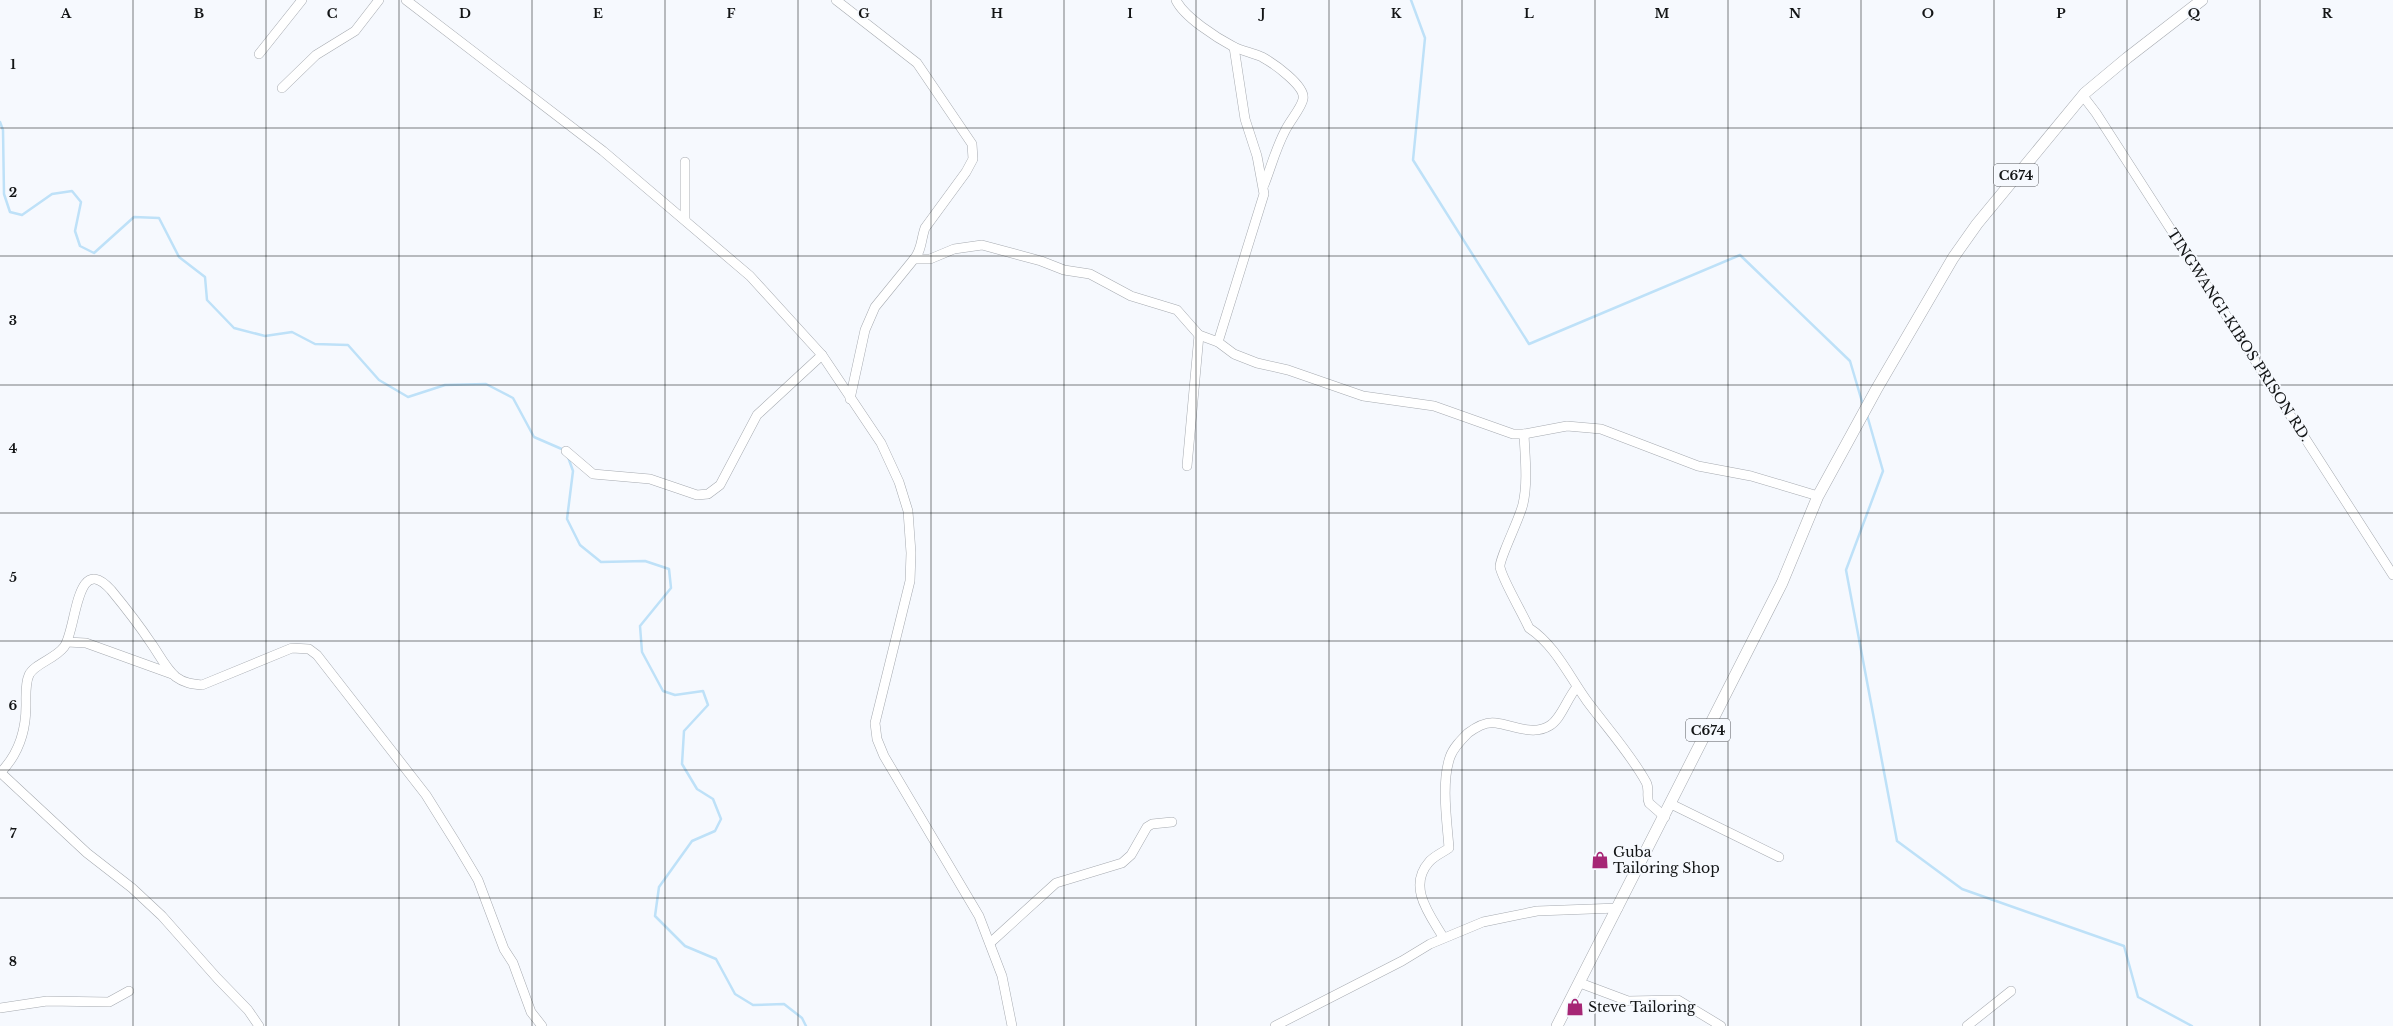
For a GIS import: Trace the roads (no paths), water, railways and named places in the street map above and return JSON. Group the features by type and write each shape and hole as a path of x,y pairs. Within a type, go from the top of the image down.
{"main road":[{"name":"C674","path":"1557,1026 1665,817 1782,583 1818,496 1929,297 1969,235 2083,96 2127,58 2202,0"}],"street":[{"path":"259,54 302,0"},
{"path":"282,88 316,55 355,30 379,0"},
{"path":"407,0 455,40 603,151 685,219 756,282 822,355 880,443 899,482 908,511 911,531 910,581 876,719 877,739 884,756 918,816 964,889 979,916 1004,983 1012,1026"},
{"path":"836,0 917,63 972,144 973,159 966,172 932,216 922,236 920,253 875,307 865,330 850,399"},
{"path":"1176,0 1180,10 1188,17 1234,47 1264,58 1276,66 1290,78 1303,95 1303,102 1284,132 1263,186 1261,207 1218,342"},
{"path":"1234,47 1245,119 1257,156 1263,186"},
{"name":"TINGWANGI-KIBOS PRISON RD.","path":"2083,96 2100,120 2393,575"},
{"path":"685,219 686,162"},
{"path":"914,259 930,259 954,249 982,246 989,247 1064,270 1090,274 1131,296 1176,310 1200,335 1218,342 1234,354 1257,364 1288,370 1363,396 1434,406 1513,434 1524,434 1567,426 1601,429 1698,466 1751,476 1818,496"},
{"path":"1186,466 1200,335"},
{"path":"566,451 593,474 650,479 697,496 708,494 720,485 757,415 822,355"},
{"path":"1524,434 1525,480 1523,502 1519,519 1500,566 1529,628 1536,632 1559,658 1577,687 1616,737 1647,784 1649,803 1665,817"},
{"path":"172,674 143,631 110,589 100,580 93,578 83,585 67,642 57,654 33,669 29,675 26,684 26,723 24,734 10,762 0,773 87,853 132,888 162,916 217,978 248,1010 259,1026"},
{"path":"67,642 86,643 172,674 191,684 202,685 292,648 309,649 317,655 426,795 456,843 478,880 504,949 513,963 531,1012 542,1026"},
{"path":"1443,938 1422,901 1420,879 1430,861 1449,848 1446,793 1450,757 1462,739 1479,726 1491,722 1536,730 1550,726 1559,715 1569,696 1577,687"},
{"path":"1671,804 1779,857"},
{"path":"990,944 1056,883 1122,863 1131,855 1147,827 1152,824 1172,822"},
{"path":"1275,1026 1402,961 1443,938 1498,918 1537,911 1618,908"},
{"path":"1580,982 1628,1001 1678,1000 1721,1026"},
{"path":"0,1008 47,1001 109,1002 129,991"},
{"path":"1967,1026 2011,991"}],"waterway":[{"path":"1411,0 1425,38 1413,160 1529,344 1740,255 1850,361 1863,405"},
{"path":"0,122 3,130 4,194 10,212 22,215 52,194 72,191 81,202 75,231 80,246 94,253 134,217 159,218 179,257 205,277 207,300 234,328 265,336 292,332 315,344 348,345 379,380 408,397 445,385 486,384 513,398 534,437 564,450"},
{"path":"1867,415 1883,471 1846,570 1897,841 1962,889 2124,946 2138,997 2192,1026"},
{"path":"568,457 573,471 567,519 580,545 601,562 645,561 669,569 671,588 640,626 642,652 663,691 675,695 703,691 708,705 684,731 682,764 697,789 713,799 721,819 715,831 692,841 659,887 655,916 685,946 716,959 735,994 753,1005 784,1004 802,1018 806,1026"}],"place":[{"name":"Guba Tailoring Shop","path":"1600,860"},
{"name":"Steve Tailoring","path":"1575,1007"}]}
